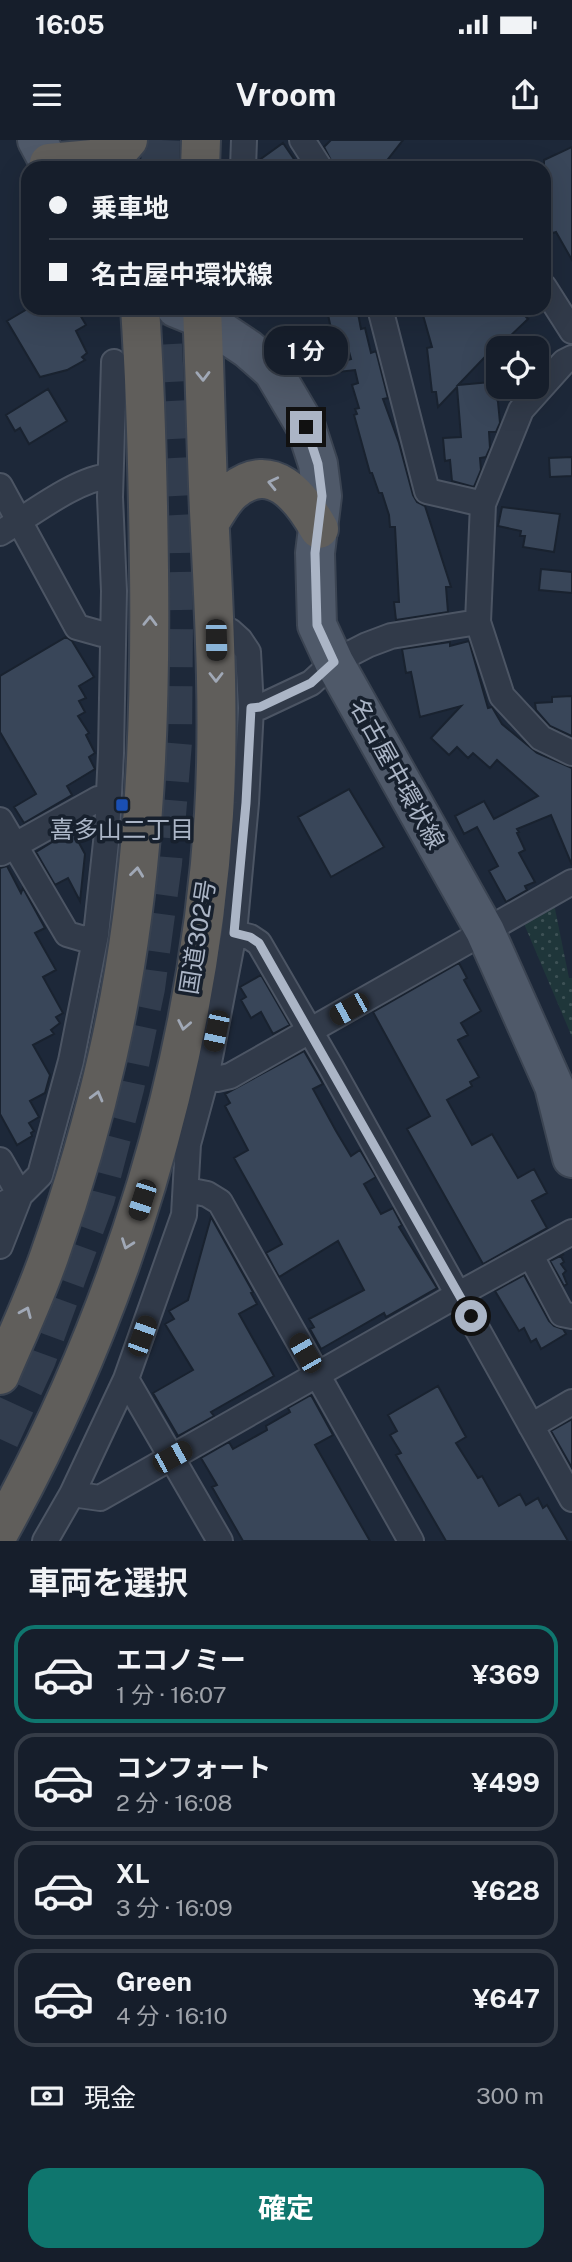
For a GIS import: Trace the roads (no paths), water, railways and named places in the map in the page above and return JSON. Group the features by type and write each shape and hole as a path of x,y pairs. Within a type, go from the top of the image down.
{"highway":[{"path":"46,157 113,157 128,140"},
{"path":"135,161 136,140"},
{"path":"200,161 201,140"},
{"path":"0,1375 50,1255 64,1211 97,1099 129,939 141,841 148,717 148,446 140,315"},
{"name":"国道302号","path":"0,1531 47,1443 101,1317 149,1176 166,1110 195,968 209,872 216,761 216,625 194,315"},
{"path":"210,522 234,490 258,480 273,481 297,495 319,529"}],"main road":[{"name":"名古屋中環状線","path":"198,315 248,349 273,371 306,427 318,464 322,496 315,553 317,625 334,662 485,931 554,1086 572,1158"}],"street":[{"path":"243,161 244,140"},
{"path":"302,140 316,161"},
{"path":"551,298 572,331"},
{"path":"382,315 428,491 483,504"},
{"path":"572,358 564,362 521,411 483,504 478,622 502,696 541,738 572,753"},
{"path":"10,1201 40,1175 71,1061 96,935 109,798 114,591 110,476 114,362"},
{"path":"10,527 81,484 96,477 110,476"},
{"path":"0,486 10,527 77,627 102,634 111,633"},
{"path":"114,591 149,578"},
{"path":"251,708 260,707 311,683 334,662 367,645 391,636 478,622"},
{"path":"46,1541 72,1494 126,1379 184,1215 188,1144 206,1079 234,933 246,803 251,708 248,652 230,631 216,625"},
{"path":"7,850 98,799 109,798"},
{"path":"0,820 7,850 67,934 84,939 96,935"},
{"path":"206,1079 230,1076 572,882"},
{"path":"234,933 250,937 259,943 572,1499"},
{"path":"0,1160 10,1201 0,1246"},
{"path":"187,1190 207,1194 220,1202 411,1541"},
{"path":"72,1494 100,1498 459,1294 572,1233"},
{"path":"531,1256 562,1314 572,1315"},
{"path":"126,1379 220,1541"},
{"path":"531,1426 572,1402"}],"tunnel":[{"path":"160,161 161,140"},
{"path":"0,1439 37,1359 96,1198 125,1088 146,988 163,863 173,742 172,517 161,315"}],"place":[{"name":"喜多山二丁目","path":"122,805"}]}
